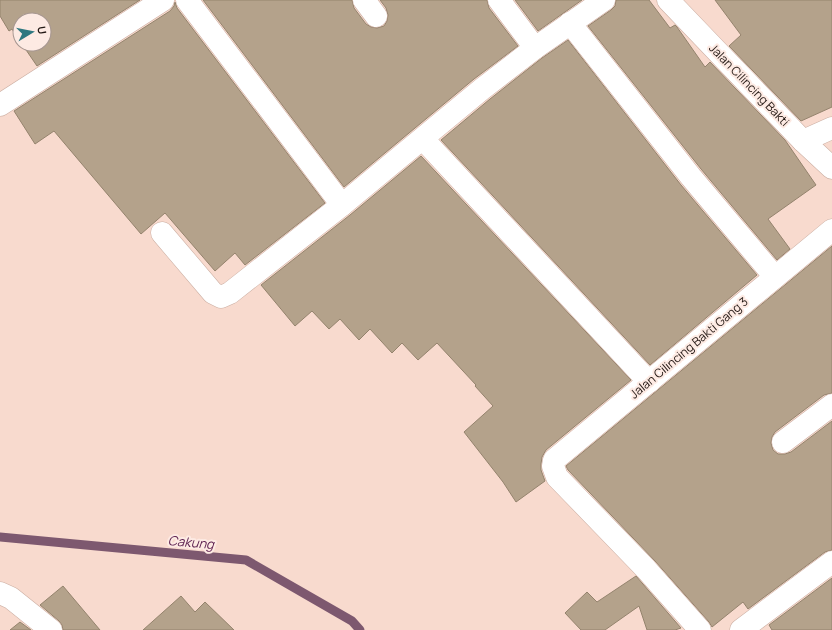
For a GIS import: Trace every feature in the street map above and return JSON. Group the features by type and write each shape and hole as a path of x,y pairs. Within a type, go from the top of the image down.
{"street":[{"path":"0,104 163,0"},
{"path":"187,0 342,205"},
{"path":"499,0 535,48"},
{"path":"162,233 213,293 221,297 230,293 342,205 482,89 535,48 604,0"},
{"name":"Jalan Cilincing Bakti","path":"668,0 803,141 832,168"},
{"path":"570,23 691,177 774,277"},
{"path":"803,141 832,128"},
{"path":"423,139 648,382"},
{"name":"Jalan Cilincing Bakti Gang 3","path":"700,630 646,569 557,477 553,469 554,460 832,230"},
{"path":"783,442 832,406"},
{"path":"741,630 832,562"},
{"path":"0,593 11,598 51,630"}],"building":[{"path":"0,0 140,0 37,66 27,52 52,52 52,12 12,12 12,29 9,31 0,16"},
{"path":"203,0 352,0 354,8 366,24 377,28 384,26 388,15 386,8 380,0 487,0 489,8 518,46 474,79 344,187"},
{"path":"515,0 582,0 538,31"},
{"path":"616,0 649,0 670,28 675,25 677,27 705,67 710,62 785,140 816,185 768,219 790,249 777,260 701,169 588,26 611,10 615,6"},
{"path":"715,0 832,0 832,107 801,121 729,46 741,35"},
{"path":"175,2 177,8 325,203 245,265 235,253 215,271 165,213 141,234 54,131 35,144 14,111 170,11"},
{"path":"568,40 681,185 757,275 650,365 441,140 542,58"},
{"path":"421,156 631,380 546,450 542,457 541,464 541,470 545,481 516,502 503,482 464,432 493,406 475,386 476,385 437,343 418,360 402,343 392,353 370,329 359,340 340,319 329,329 312,311 295,326 261,285 350,215"},
{"path":"832,246 832,393 824,395 775,432 771,443 773,450 778,454 791,452 832,421 832,550 825,552 748,609 743,602 712,627 655,561 568,470 566,466"},
{"path":"636,576 681,628 675,630 647,630 639,606 605,630 581,630 565,613 587,592 597,602"},
{"path":"832,578 832,630 772,630 769,625"},
{"path":"63,586 100,630 63,630 59,621 40,605"},
{"path":"181,596 195,612 205,602 234,630 143,630"},
{"path":"20,622 31,630 10,630"}],"waterway":[{"name":"Cakung","path":"0,537 246,560 352,621 360,630"}]}
